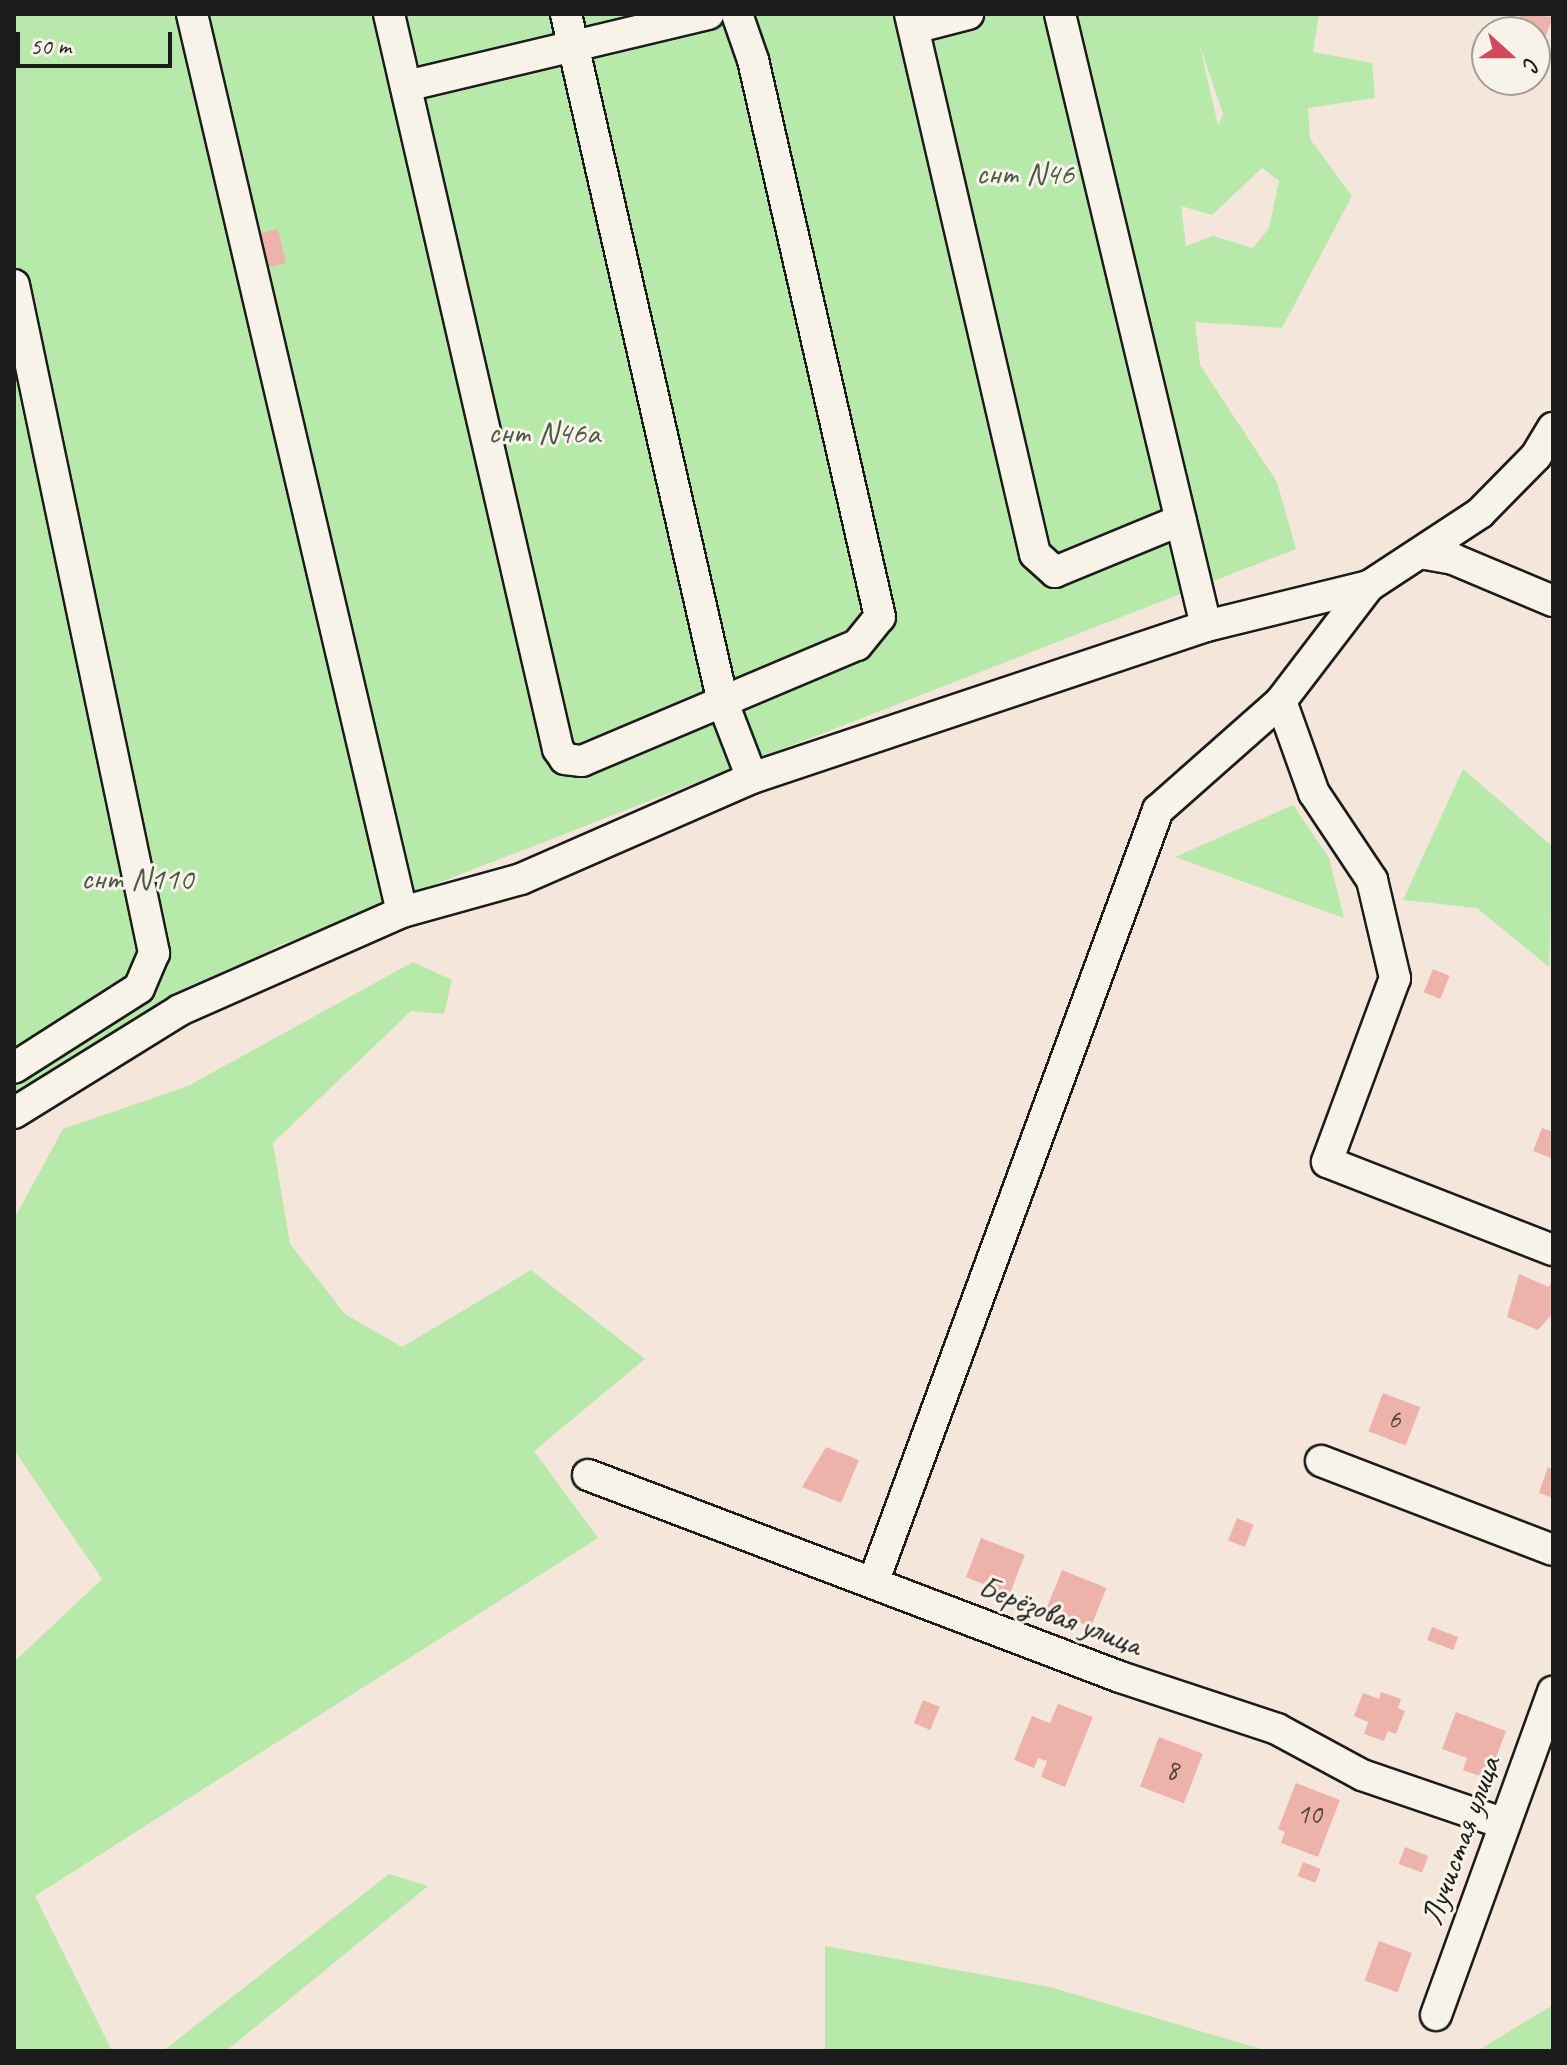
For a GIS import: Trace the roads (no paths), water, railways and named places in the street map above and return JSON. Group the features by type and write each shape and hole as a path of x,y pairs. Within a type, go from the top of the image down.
{"street":[{"path":"192,14 402,912"},
{"path":"389,14 558,749 565,759 582,761 857,645 880,617 753,60 737,14"},
{"path":"566,14 723,703 752,778"},
{"path":"406,86 709,14"},
{"path":"968,14 912,21 1035,554 1055,572 1181,520"},
{"path":"1060,14 1206,626"},
{"path":"14,285 154,953 139,988 14,1068"},
{"path":"14,1113 180,1010 402,912 521,879 752,778 1206,626 1369,586 1480,513 1545,463 1553,428"},
{"path":"1420,553 1453,559 1553,601"},
{"path":"873,1583 1158,810 1281,701 1369,586"},
{"path":"1281,701 1314,793 1372,880 1395,978 1327,1162 1553,1250"},
{"path":"1321,1461 1553,1550"},
{"name":"Берёзовая улица","path":"588,1475 873,1583 1277,1729 1362,1775 1505,1824"},
{"name":"Лучистая улица","path":"1436,2015 1553,1692"}],"park label":[{"name":"снт N46","path":"1025,174"},
{"name":"снт N46а","path":"544,433"},
{"name":"снт N110","path":"137,879"}]}
